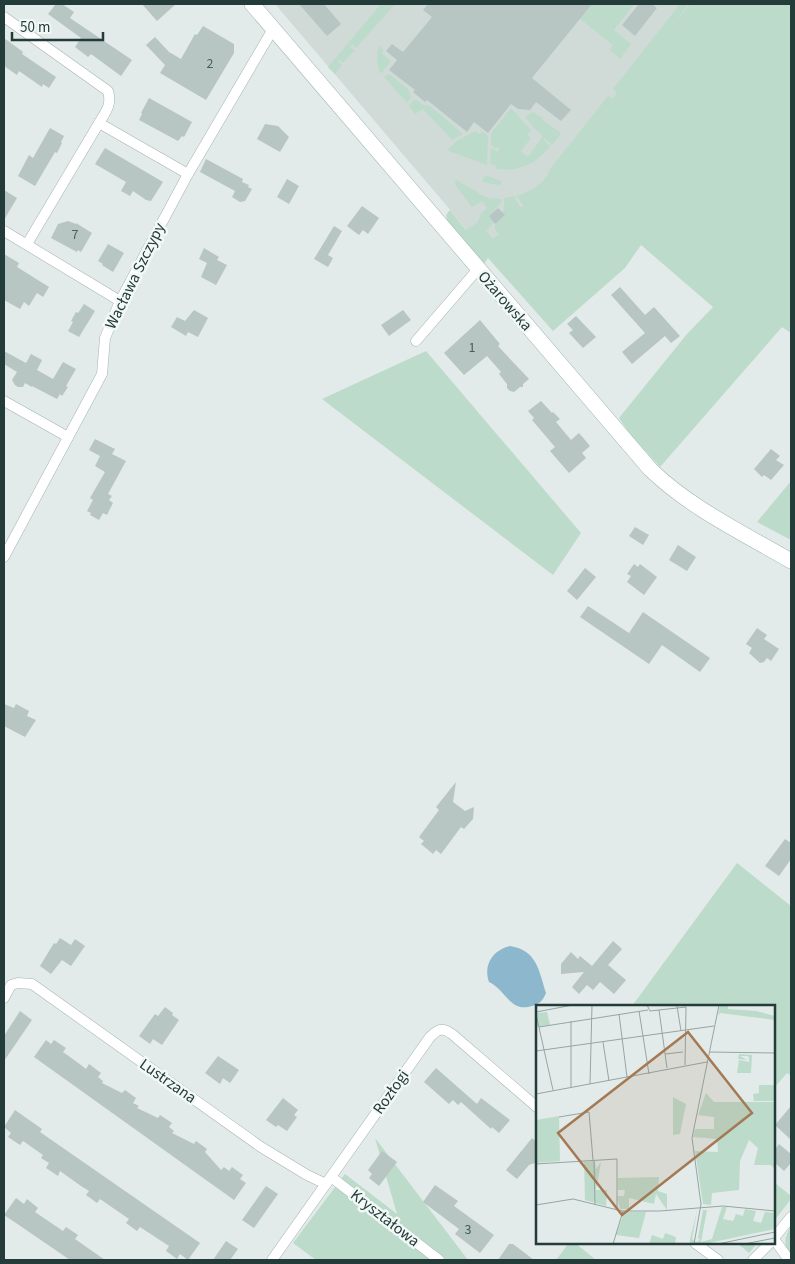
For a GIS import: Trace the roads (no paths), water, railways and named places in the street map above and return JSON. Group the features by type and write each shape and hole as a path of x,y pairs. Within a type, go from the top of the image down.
{"main road":[{"name":"Ożarowska","path":"252,4 661,480 692,503 791,561"}],"street":[{"path":"4,17 105,87 111,99 109,106 27,244"},
{"name":"Wacława Szczypy","path":"4,557 102,374 105,338 120,301 188,174 273,29"},
{"path":"99,123 188,174"},
{"path":"4,231 120,301"},
{"path":"416,342 478,269"},
{"path":"4,401 68,437"},
{"name":"Lustrzana","path":"4,998 11,985 18,983 32,984 261,1147 307,1175 329,1180"},
{"name":"Rozłogi","path":"272,1260 437,1029 444,1029 452,1034 536,1106"},
{"name":"Kryształowa","path":"329,1180 439,1260"},
{"path":"775,1238 791,1217"},
{"path":"775,1240 789,1260"},
{"path":"695,1244 718,1260"},
{"path":"753,1260 769,1244"}],"water":[{"path":"510,946 526,952 536,963 546,993 537,1004 525,1007 513,1004 489,982 487,970 491,959 499,951"}]}
